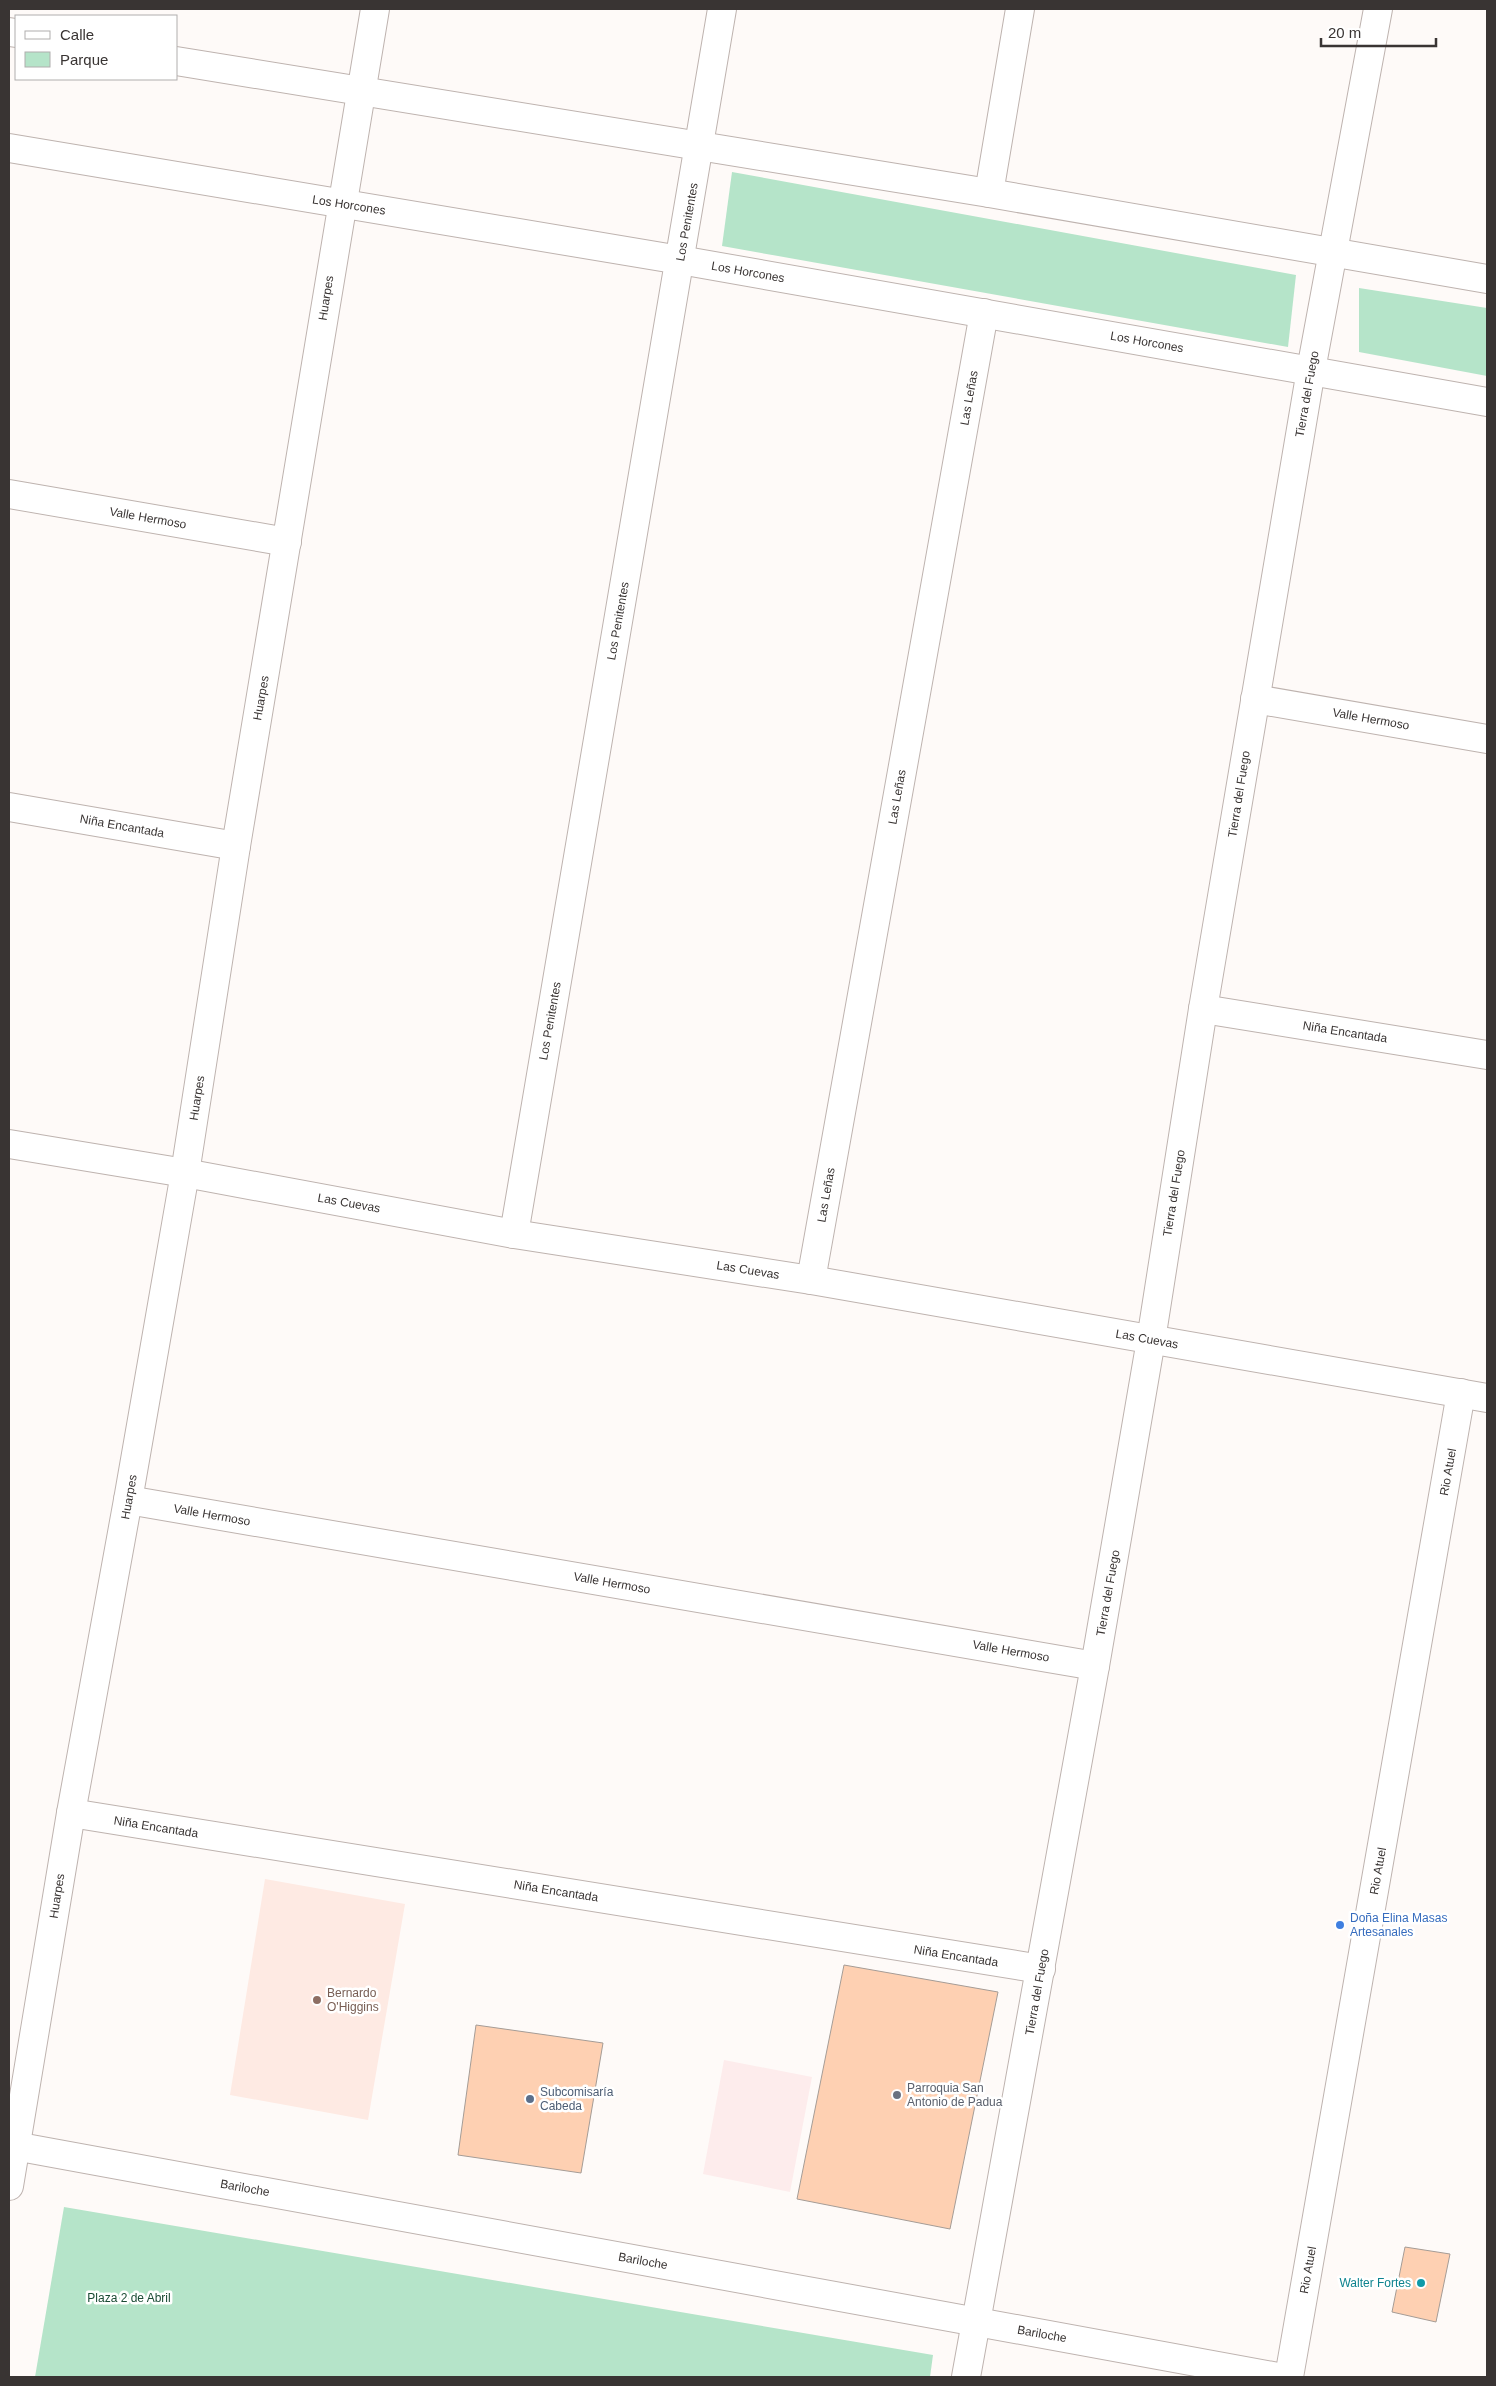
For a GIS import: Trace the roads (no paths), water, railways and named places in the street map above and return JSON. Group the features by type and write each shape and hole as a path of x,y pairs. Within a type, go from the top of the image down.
{"street":[{"name":"Huarpes","path":"9,2186 12,2145 185,1173 236,846 288,542 341,204 375,9"},
{"name":"Los Penitentes","path":"514,1234 722,9"},
{"path":"988,193 1020,9"},
{"name":"Tierra del Fuego","path":"966,2377 1095,1666 1151,1340 1254,699 1332,252 1378,9"},
{"path":"178,61 361,93 988,193 1487,279"},
{"name":"Los Horcones","path":"9,148 680,260 1487,402"},
{"name":"Las Leñas","path":"811,1280 984,314"},
{"name":"Valle Hermoso","path":"9,494 288,542"},
{"name":"Valle Hermoso","path":"1254,699 1487,739"},
{"name":"Niña Encantada","path":"9,806 236,846"},
{"name":"Niña Encantada","path":"1203,1009 1487,1055"},
{"name":"Las Cuevas","path":"9,1144 185,1173 514,1234 811,1280 1474,1396"},
{"name":"Rio Atuel","path":"1289,2377 1474,1396"},
{"name":"Valle Hermoso","path":"128,1500 1095,1666"},
{"name":"Niña Encantada","path":"71,1813 1041,1970"},
{"name":"Bariloche","path":"12,2145 1278,2377"}],"place":[{"name":"Doña Elina Masas Artesanales","path":"1340,1925"},
{"name":"Bernardo O'Higgins","path":"317,2000"},
{"name":"Parroquia San Antonio de Padua","path":"897,2095"},
{"name":"Subcomisaría Cabeda","path":"530,2099"},
{"name":"Walter Fortes","path":"1421,2283"}],"park label":[{"name":"Plaza 2 de Abril","path":"129,2298"}]}
